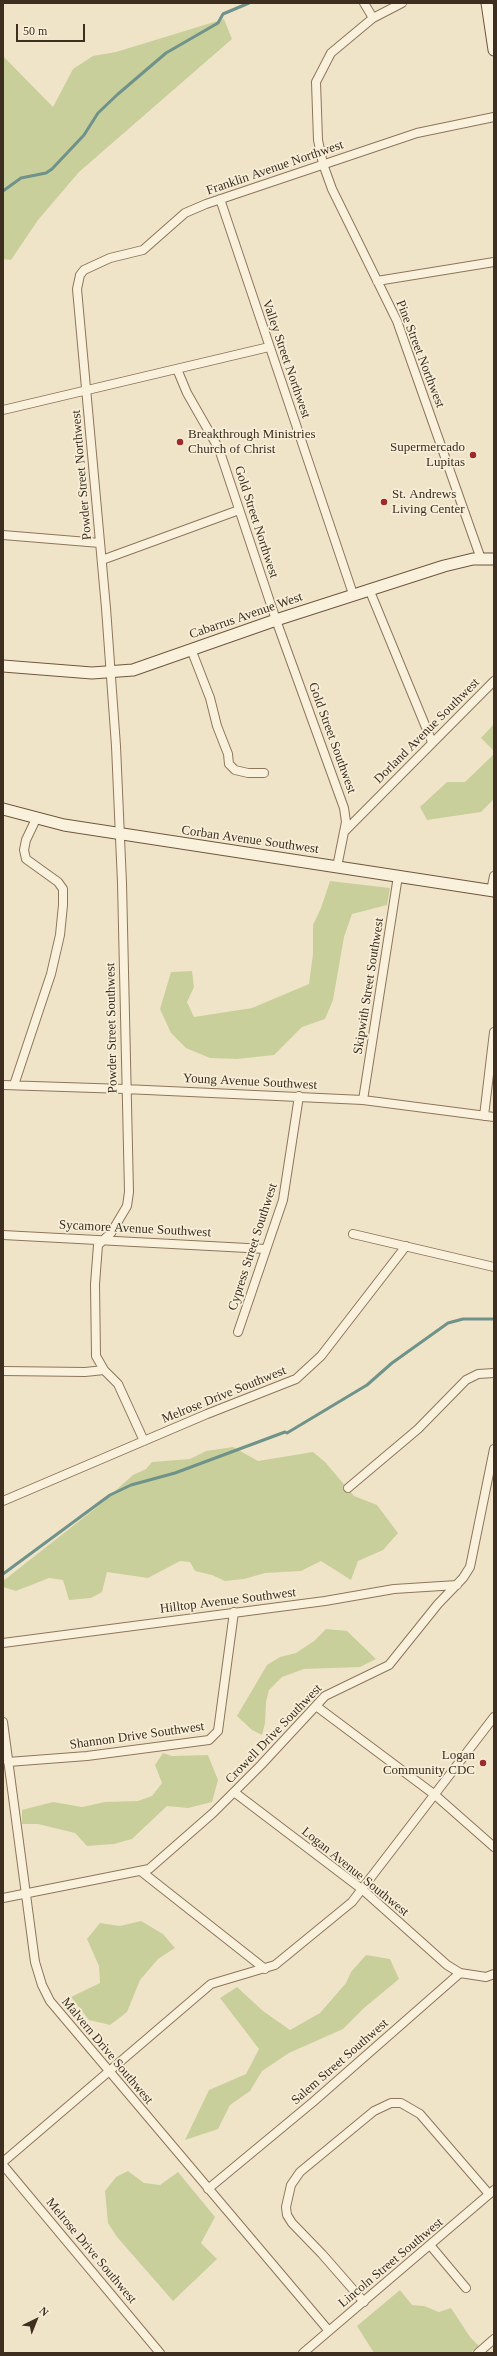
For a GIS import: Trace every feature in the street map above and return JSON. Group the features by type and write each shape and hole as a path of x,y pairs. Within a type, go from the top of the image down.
{"street":[{"path":"364,3 374,18"},
{"name":"Pine Street Northwest","path":"402,3 374,18 337,46 331,53 316,82 318,140 323,164 332,188 397,322 481,559"},
{"path":"487,3 494,50"},
{"name":"Franklin Avenue Northwest","path":"80,275 84,270 110,258 143,250 185,213 220,199 417,133 494,117"},
{"name":"Valley Street Northwest","path":"220,199 353,594"},
{"path":"377,281 494,262"},
{"name":"Powder Street Northwest","path":"80,275 77,289 111,672"},
{"path":"3,410 270,347"},
{"name":"Gold Street Northwest","path":"177,369 187,393 213,436 240,510 276,620"},
{"path":"102,560 240,510"},
{"path":"3,535 100,544"},
{"name":"Cabarrus Avenue West","path":"3,666 111,672 133,670 369,589 444,566 481,559 494,559"},
{"path":"369,589 432,742"},
{"name":"Gold Street Southwest","path":"276,620 344,808 346,822 337,867"},
{"path":"191,649 210,698 217,726 228,754 229,764 235,770 248,773 264,773"},
{"name":"Powder Street Southwest","path":"104,1370 96,1356 95,1284 98,1245 111,1233 127,1206 129,1192 125,1089 120,834 111,672"},
{"name":"Dorland Avenue Southwest","path":"344,832 494,681"},
{"name":"Corban Avenue Southwest","path":"3,809 36,819 120,834 492,891"},
{"path":"14,1085 51,974 60,935 63,905 63,889 58,882 26,859 24,850 26,840 36,819"},
{"name":"Skipwith Street Southwest","path":"363,1100 398,876"},
{"path":"492,891 494,876"},
{"path":"484,1116 494,1032"},
{"name":"Young Avenue Southwest","path":"3,1085 299,1096 363,1100 494,1117"},
{"name":"Cypress Street Southwest","path":"238,1332 287,1183 299,1096"},
{"path":"354,1234 494,1267"},
{"name":"Sycamore Avenue Southwest","path":"3,1235 104,1239 266,1249"},
{"name":"Melrose Drive Southwest","path":"3,1501 144,1441 286,1384 302,1375 321,1356 406,1246"},
{"path":"3,1371 85,1372 104,1370 118,1384 144,1441"},
{"path":"348,1488 418,1429 466,1380 478,1374 494,1373"},
{"name":"Crowell Drive Southwest","path":"3,1898 142,1872 157,1863 234,1792 316,1706 334,1690 382,1670 389,1665 470,1567 494,1450"},
{"name":"Hilltop Avenue Southwest","path":"3,1643 394,1589 457,1584"},
{"name":"Shannon Drive Southwest","path":"8,1762 102,1754 209,1740 218,1730 234,1612"},
{"path":"316,1706 435,1795 494,1847"},
{"path":"3,2163 108,2071 211,1984 222,1979 265,1969 275,1965 352,1902 363,1890 494,1717"},
{"name":"Malvern Drive Southwest","path":"3,1722 25,1894 36,1962 42,1985 58,2012 329,2331"},
{"name":"Logan Avenue Southwest","path":"234,1792 363,1890 460,1973"},
{"path":"142,1872 265,1969"},
{"path":"460,1973 486,1977 494,1974"},
{"name":"Salem Street Southwest","path":"208,2190 313,2102 460,1973"},
{"path":"364,2302 322,2254 292,2223 287,2215 286,2207 291,2185 300,2172 374,2111 391,2103 401,2103 408,2105 420,2114 492,2192"},
{"name":"Melrose Drive Southwest","path":"3,2163 160,2353"},
{"name":"Lincoln Street Southwest","path":"303,2353 492,2192"},
{"path":"430,2245 466,2288"},
{"path":"478,2353 494,2339"}],"green space":[{"path":"224,19 232,39 79,172 38,220 11,260 3,259 3,56 53,107 73,69 93,56 116,52"},
{"path":"494,724 494,751 481,738"},
{"path":"494,754 494,799 481,812 427,820 420,807 447,782 465,782"},
{"path":"330,881 390,888 387,905 352,914 344,937 333,1000 325,1019 302,1027 274,1055 237,1059 210,1058 186,1048 171,1033 160,1009 171,972 192,971 194,987 187,1002 194,1017 252,1008 309,984 313,954 313,925 321,908"},
{"path":"233,1447 258,1461 313,1452 325,1462 354,1496 377,1505 398,1533 383,1550 358,1561 351,1580 321,1561 301,1571 265,1573 244,1579 225,1581 212,1575 195,1571 190,1562 180,1561 148,1578 107,1572 102,1592 91,1598 69,1600 63,1580 49,1578 16,1591 3,1587 3,1581 97,1507 133,1475 146,1469 152,1462 190,1459 206,1451"},
{"path":"326,1629 347,1631 376,1659 360,1667 304,1669 282,1677 269,1690 262,1735 252,1730 237,1716 267,1665 280,1657 296,1653 314,1641"},
{"path":"163,1753 172,1756 208,1755 218,1780 212,1802 188,1808 167,1806 132,1839 114,1844 87,1846 75,1833 38,1824 22,1824 22,1810 53,1802 82,1807 105,1802 138,1801 152,1796 162,1783 155,1765"},
{"path":"141,1921 163,1934 175,1948 158,1959 140,1980 127,2012 110,2025 89,2020 71,1997 100,1983 99,1966 87,1939 100,1923 120,1926"},
{"path":"366,1955 390,1959 399,1979 364,2008 343,2029 289,2053 262,2071 250,2091 230,2105 218,2129 185,2140 209,2090 246,2074 259,2049 220,1998 237,1987 263,2011 290,2030 320,2013 346,1983 351,1972"},
{"path":"128,2171 144,2183 160,2185 178,2172 215,2217 201,2243 217,2259 173,2301 117,2237 108,2223 105,2191 116,2177"},
{"path":"400,2290 412,2305 424,2306 439,2312 451,2308 470,2337 479,2346 470,2353 374,2353 357,2326"}],"waterway":[{"path":"3,191 21,178 46,173 52,169 84,135 98,113 166,53 218,23 223,14 249,3"},
{"path":"3,1574 110,1495 131,1485 175,1473 285,1432 287,1433 367,1385 392,1363 448,1323 463,1319 494,1319"}],"place":[{"name":"Breakthrough Ministries Church of Christ","path":"180,442"},
{"name":"Supermercado Lupitas","path":"473,455"},
{"name":"St. Andrews Living Center","path":"384,502"},
{"name":"Logan Community CDC","path":"483,1763"}]}
